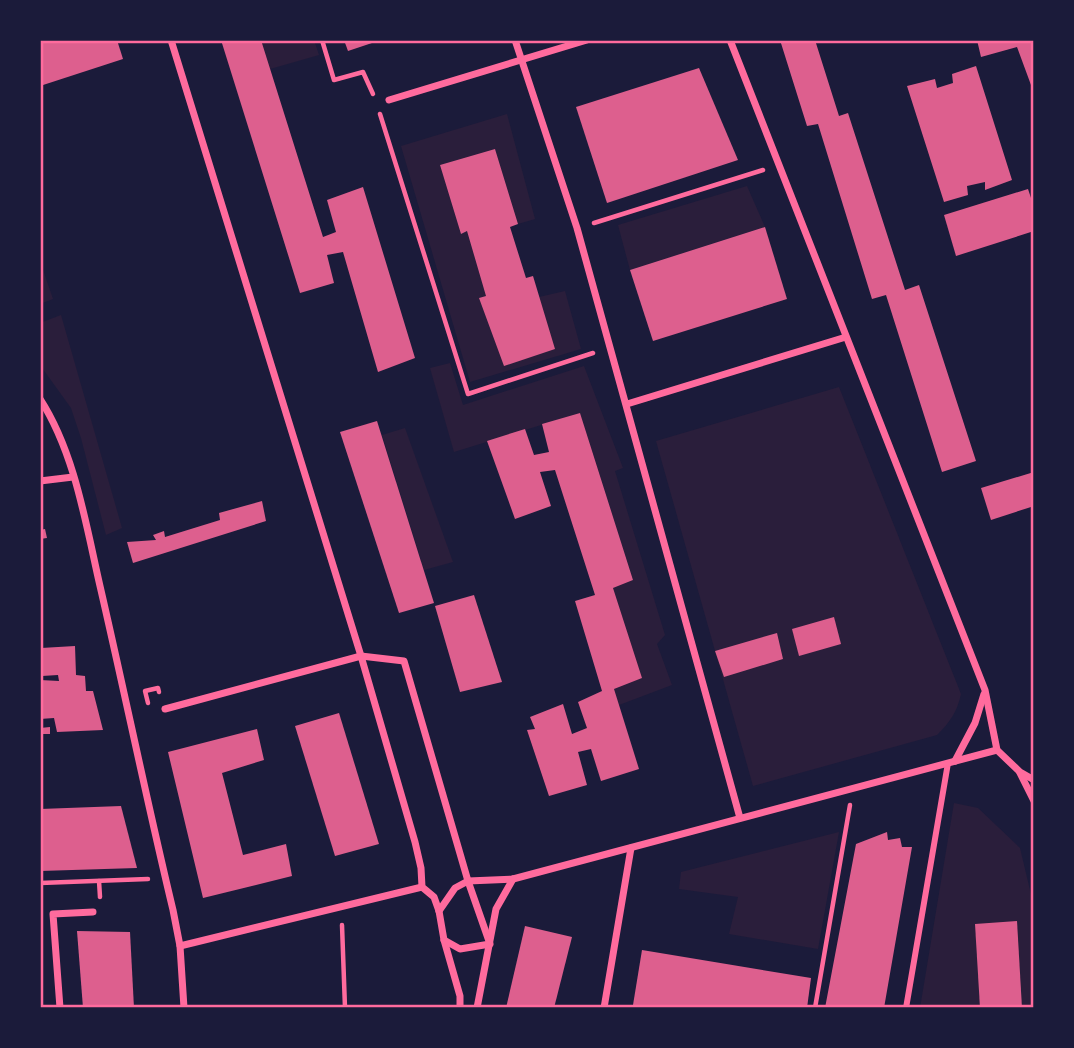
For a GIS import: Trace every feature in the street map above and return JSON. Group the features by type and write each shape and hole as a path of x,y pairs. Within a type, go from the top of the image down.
{"street":[{"path":"171,40 360,656 415,842 422,887 434,897 439,911 444,940 460,996 460,1008"},
{"path":"515,40 577,228 740,818"},
{"path":"389,100 587,40"},
{"path":"730,40 985,690 997,750 1020,772 1034,780"},
{"path":"627,404 846,337"},
{"path":"40,399 52,419 74,477 135,733 180,946 184,1008"},
{"path":"40,481 74,477"},
{"path":"165,709 360,656 404,661 468,881 490,944"},
{"path":"906,1008 951,762 975,723 985,690"},
{"path":"439,911 455,888 468,881 513,879 997,750"},
{"path":"1020,772 1034,801"},
{"path":"604,1008 631,848"},
{"path":"477,1008 496,909 513,879"},
{"path":"180,946 422,887"},
{"path":"60,1008 53,914 93,912"},
{"path":"444,940 460,949 490,944"}],"path":[{"path":"322,40 334,80 363,72 377,105 468,394 611,347"},
{"path":"577,228 779,165"},
{"path":"815,1008 853,788"},
{"path":"40,883 165,878"},
{"path":"341,905 345,1008"}],"shaded area":[{"path":"261,40 314,40 319,55 270,69"},
{"path":"507,114 535,219 518,224 495,149 440,165 461,234 467,231 486,296 479,298 539,297 565,291 581,349 470,382 401,146"},
{"path":"747,186 765,227 630,270 618,225"},
{"path":"40,261 53,299 40,304"},
{"path":"61,315 122,528 106,535 71,408 40,365 40,323"},
{"path":"450,363 463,405 584,366 623,468 615,471 665,635 657,644 672,685 619,705 614,689 641,678 613,588 633,580 580,413 454,452 430,368"},
{"path":"839,387 961,694 952,716 937,735 753,786 656,441"},
{"path":"405,428 453,562 424,570 382,435"},
{"path":"954,803 978,808 1020,848 1034,907 1034,1008 920,1008"},
{"path":"839,832 818,949 729,934 738,897 679,889 681,872"}],"building":[{"path":"40,40 117,40 123,59 40,86"},
{"path":"221,40 261,40 323,237 336,232 327,200 363,187 415,358 378,372 343,252 327,255 334,283 300,293"},
{"path":"344,40 377,40 378,41 348,51"},
{"path":"780,40 815,40 839,116 848,113 905,290 919,285 976,461 942,472 886,295 872,299 818,124 807,126"},
{"path":"977,40 1034,40 1034,84 1031,85 1017,47 981,57"},
{"path":"976,66 1012,180 985,190 985,182 967,186 968,195 944,202 907,86 935,79 937,88 953,83 952,74"},
{"path":"699,68 738,160 607,203 576,107"},
{"path":"495,149 518,224 510,227 526,278 533,276 555,349 504,366 479,298 486,296 467,231 461,234 440,165"},
{"path":"1028,189 1034,207 1034,231 956,256 944,215"},
{"path":"765,227 787,299 653,341 630,270"},
{"path":"580,413 633,580 613,588 642,678 614,689 639,769 601,781 591,749 578,752 587,785 549,796 527,730 535,729 530,717 563,704 572,734 587,728 578,702 602,691 575,601 595,595 555,470 540,472 551,506 515,519 487,441 525,429 534,455 549,452 542,424"},
{"path":"377,421 434,603 399,613 340,432"},
{"path":"1034,472 1034,506 991,520 981,488"},
{"path":"262,501 266,521 133,563 127,542 156,540 153,535 164,531 165,537 220,520 219,513"},
{"path":"45,529 47,538 40,539 40,530"},
{"path":"474,595 502,682 460,692 435,606"},
{"path":"834,617 841,644 799,656 792,629"},
{"path":"777,633 783,659 724,677 715,651"},
{"path":"75,646 76,675 85,676 86,691 93,691 103,730 57,732 54,718 40,719 40,680 59,681 58,675 42,676 41,648"},
{"path":"339,713 379,844 335,856 295,726"},
{"path":"50,727 50,734 40,734 40,728"},
{"path":"257,729 264,760 222,773 243,855 286,844 292,876 203,898 168,752"},
{"path":"121,806 137,868 40,871 40,809"},
{"path":"887,832 888,840 900,838 902,847 912,847 884,1008 825,1008 856,844"},
{"path":"1017,921 1022,1008 980,1008 975,924"},
{"path":"525,926 572,937 554,1008 506,1008"},
{"path":"77,931 130,932 134,1008 83,1008"},
{"path":"642,950 811,978 807,1008 649,1008 633,1005"}]}
